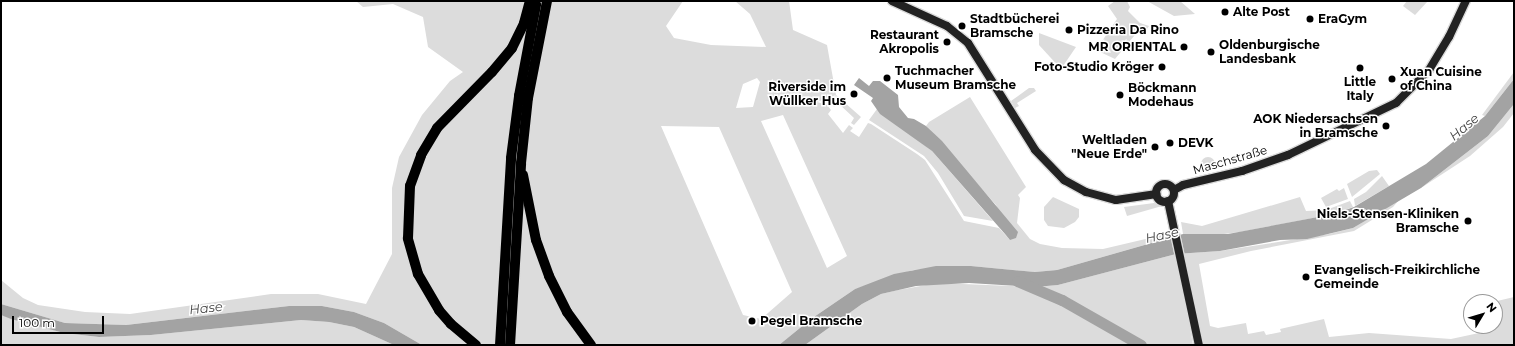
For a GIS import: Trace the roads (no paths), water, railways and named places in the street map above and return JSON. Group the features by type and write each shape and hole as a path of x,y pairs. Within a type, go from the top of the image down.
{"highway":[{"path":"476,345 451,324 439,310 418,274 408,238 410,186 421,156 437,128 492,72 512,48 524,23 530,1"},
{"path":"505,343 512,158 519,96 536,1"},
{"path":"505,343 528,98 546,1"},
{"path":"521,163 531,222 549,276 567,312 591,345"}],"main road":[{"path":"892,1 943,24 968,43 1035,150 1064,180 1086,192 1116,200 1157,194"},
{"name":"Maschstraße","path":"1174,190 1183,185 1242,171 1288,155 1396,103 1433,64 1466,1"},
{"path":"1162,184 1168,184 1174,190 1173,198 1168,201 1161,200 1157,194 1158,188 1162,184"},
{"path":"1168,201 1176,228 1199,345"}],"waterway":[{"path":"1017,281 1062,300 1141,345"}],"place":[{"name":"Alte Post","path":"1225,12"},
{"name":"EraGym","path":"1310,19"},
{"name":"Stadtbücherei Bramsche","path":"962,26"},
{"name":"Pizzeria Da Rino","path":"1069,30"},
{"name":"Restaurant Akropolis","path":"947,42"},
{"name":"MR ORIENTAL","path":"1184,47"},
{"name":"Oldenburgische Landesbank","path":"1211,52"},
{"name":"Foto-Studio Kröger","path":"1162,67"},
{"name":"Little Italy","path":"1360,68"},
{"name":"Tuchmacher Museum Bramsche","path":"887,78"},
{"name":"Xuan Cuisine of China","path":"1392,79"},
{"name":"Riverside im Wüllker Hus","path":"854,94"},
{"name":"Böckmann Modehaus","path":"1120,95"},
{"name":"AOK Niedersachsen in Bramsche","path":"1386,126"},
{"name":"DEVK","path":"1170,143"},
{"name":"Weltladen \"Neue Erde\"","path":"1155,147"},
{"name":"Niels-Stensen-Kliniken Bramsche","path":"1468,221"},
{"name":"Evangelisch-Freikirchliche Gemeinde","path":"1306,277"},
{"name":"Pegel Bramsche","path":"752,321"}],"water label":[{"name":"Hase","path":"1464,127"},
{"name":"Hase","path":"1162,235"},
{"name":"Hase","path":"206,308"}]}
